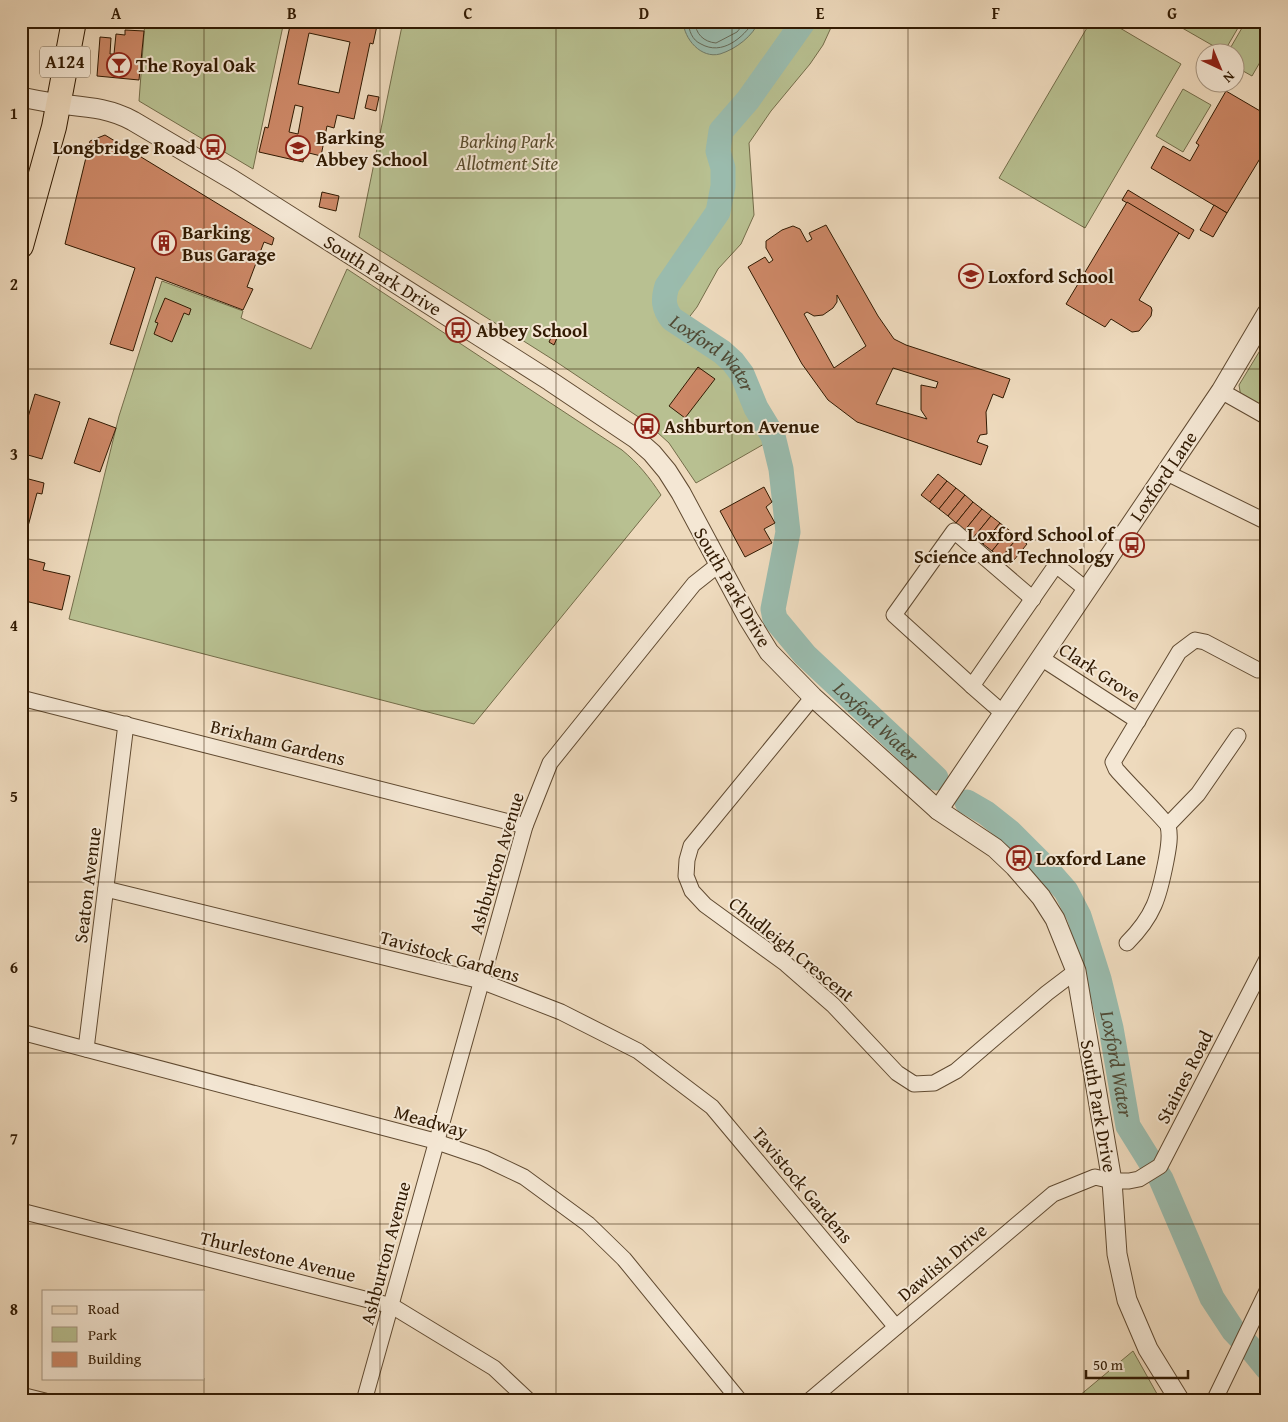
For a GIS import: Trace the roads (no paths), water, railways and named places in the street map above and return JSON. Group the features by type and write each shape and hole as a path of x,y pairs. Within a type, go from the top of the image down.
{"main road":[{"name":"A124","path":"21,246 59,104 74,21"}],"street":[{"name":"South Park Drive","path":"21,97 104,109 119,113 234,180 606,418 635,438 652,453 667,471 681,493 718,565 769,652 813,697 938,810 995,848 1015,867 1055,919 1076,971 1112,1181 1116,1254 1127,1300 1148,1349 1180,1401"},
{"name":"Loxford Lane","path":"938,810 1221,391 1267,313"},
{"path":"1221,391 1267,417"},
{"path":"1165,472 1267,522"},
{"path":"1004,714 894,615 954,531 1033,599"},
{"name":"Ashburton Avenue","path":"364,1401 525,826 550,763 694,584 718,565"},
{"path":"972,686 1056,565 1087,590"},
{"path":"1127,943 1148,918 1160,892 1169,846 1168,825 1116,770 1113,762 1179,652 1195,640 1205,642 1258,670"},
{"name":"Clark Grove","path":"1041,658 1138,720"},
{"name":"Chudleigh Crescent","path":"813,697 691,846 687,860 686,876 692,891 705,904 786,964 833,1005 897,1073 914,1084 934,1083 956,1071 1047,993 1076,971"},
{"name":"Brixham Gardens","path":"21,698 525,826"},
{"name":"Seaton Avenue","path":"86,1050 126,724"},
{"path":"1168,825 1198,794 1238,736"},
{"name":"Tavistock Gardens","path":"106,889 481,981 561,1012 638,1051 712,1107 896,1327"},
{"name":"Staines Road","path":"1112,1181 1139,1179 1155,1169 1267,959"},
{"name":"Meadway","path":"21,1032 436,1142 484,1158 524,1177 588,1224 624,1259 740,1401"},
{"name":"Dawlish Drive","path":"809,1401 1053,1194 1095,1178 1112,1181"},
{"name":"Thurlestone Avenue","path":"21,1212 392,1306 494,1368 529,1401"},
{"path":"1214,1401 1267,1292"},
{"path":"21,1394 45,1401"}],"water":[{"path":"683,21 759,21 753,32 738,45 726,52 713,55 700,51 690,41"}],"waterway":[{"name":"Loxford Water","path":"804,21 748,100 721,131 718,151 723,168 723,186 718,212 667,286 665,303 672,319 722,352 733,362 742,374 756,408 773,436 781,469 788,532 773,609 775,619 805,655 936,778"},
{"name":"Loxford Water","path":"967,802 986,813 1010,832 1066,891 1079,916 1099,979 1111,1028 1128,1126 1161,1179 1212,1298 1233,1330 1267,1368"}],"place":[{"name":"The Royal Oak","path":"119,65"},
{"name":"Longbridge Road","path":"213,147"},
{"name":"Barking Abbey School","path":"298,148"},
{"name":"Barking Bus Garage","path":"164,243"},
{"name":"Loxford School","path":"971,276"},
{"name":"Abbey School","path":"458,330"},
{"name":"Ashburton Avenue","path":"647,426"},
{"name":"Loxford School of Science and Technology","path":"1132,545"},
{"name":"Loxford Lane","path":"1019,858"}],"park label":[{"name":"Barking Park Allotment Site","path":"507,152"}]}
